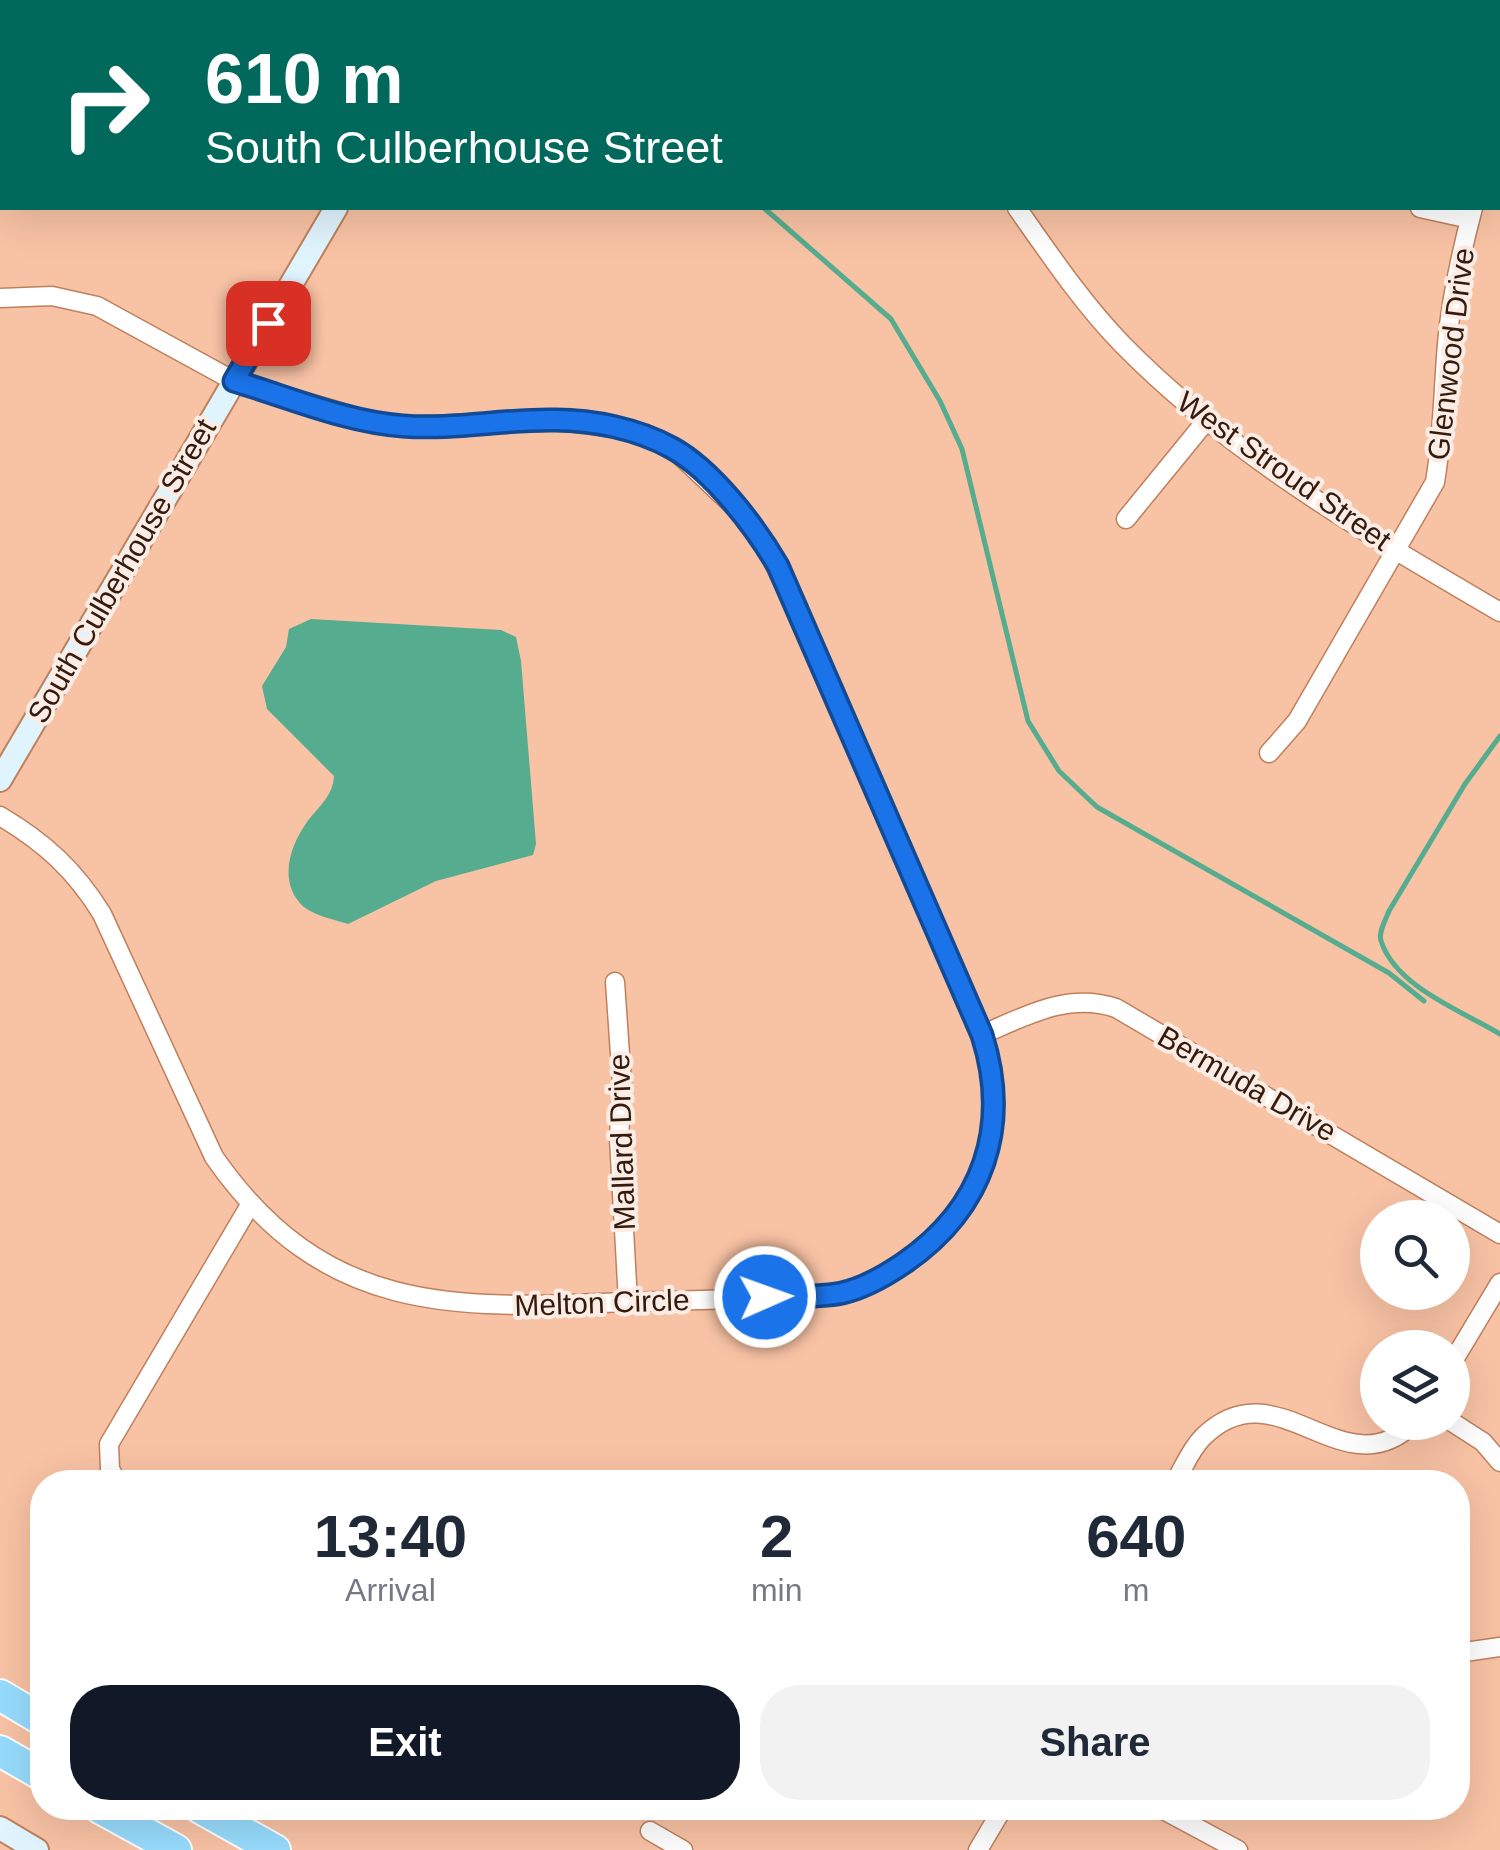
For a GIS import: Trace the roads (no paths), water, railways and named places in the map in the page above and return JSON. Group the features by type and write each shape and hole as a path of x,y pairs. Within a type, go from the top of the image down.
{"highway":[{"path":"0,1695 30,1713"},
{"path":"0,1751 30,1768"},
{"path":"122,1820 176,1850"},
{"path":"221,1820 275,1850"}],"street":[{"name":"South Culberhouse Street","path":"0,780 335,210"},
{"name":"West Stroud Street","path":"1018,210 1077,292 1120,342 1206,421 1317,502 1500,612"},
{"path":"1440,210 1471,213"},
{"name":"Glenwood Drive","path":"1269,753 1296,722 1429,498 1440,463 1447,342 1458,258 1471,213"},
{"name":"Melton Circle","path":"0,298 52,296 97,306 234,381 386,424 576,422 644,436 680,453 741,512 778,566 982,1035 992,1069 995,1100 986,1160 977,1183 942,1233 872,1282 843,1293 504,1307 393,1292 346,1276 311,1256 250,1205 214,1157 90,894 66,864 37,838 0,816"},
{"path":"1126,519 1206,421"},
{"name":"Mallard Drive","path":"614,982 622,1084 619,1138 628,1302"},
{"name":"Bermuda Drive","path":"982,1035 1058,1004 1097,1002 1116,1008 1500,1234"},
{"path":"111,1470 109,1444 250,1205"},
{"path":"1470,1333 1500,1283"},
{"path":"1181,1470 1207,1433 1238,1416 1279,1415 1328,1438 1362,1445 1388,1440"},
{"path":"1470,1434 1500,1462"},
{"path":"1470,1652 1500,1647"},
{"path":"978,1850 996,1820"},
{"path":"1182,1820 1238,1850"},
{"path":"0,1828 36,1850"},
{"path":"650,1831 683,1850"}],"waterway":[{"path":"766,210 891,319 940,401 962,449 1028,721 1059,771 1097,807 1389,973 1424,1001"},
{"path":"1500,736 1465,784 1389,911 1380,937 1389,957 1415,985 1500,1034"}]}
